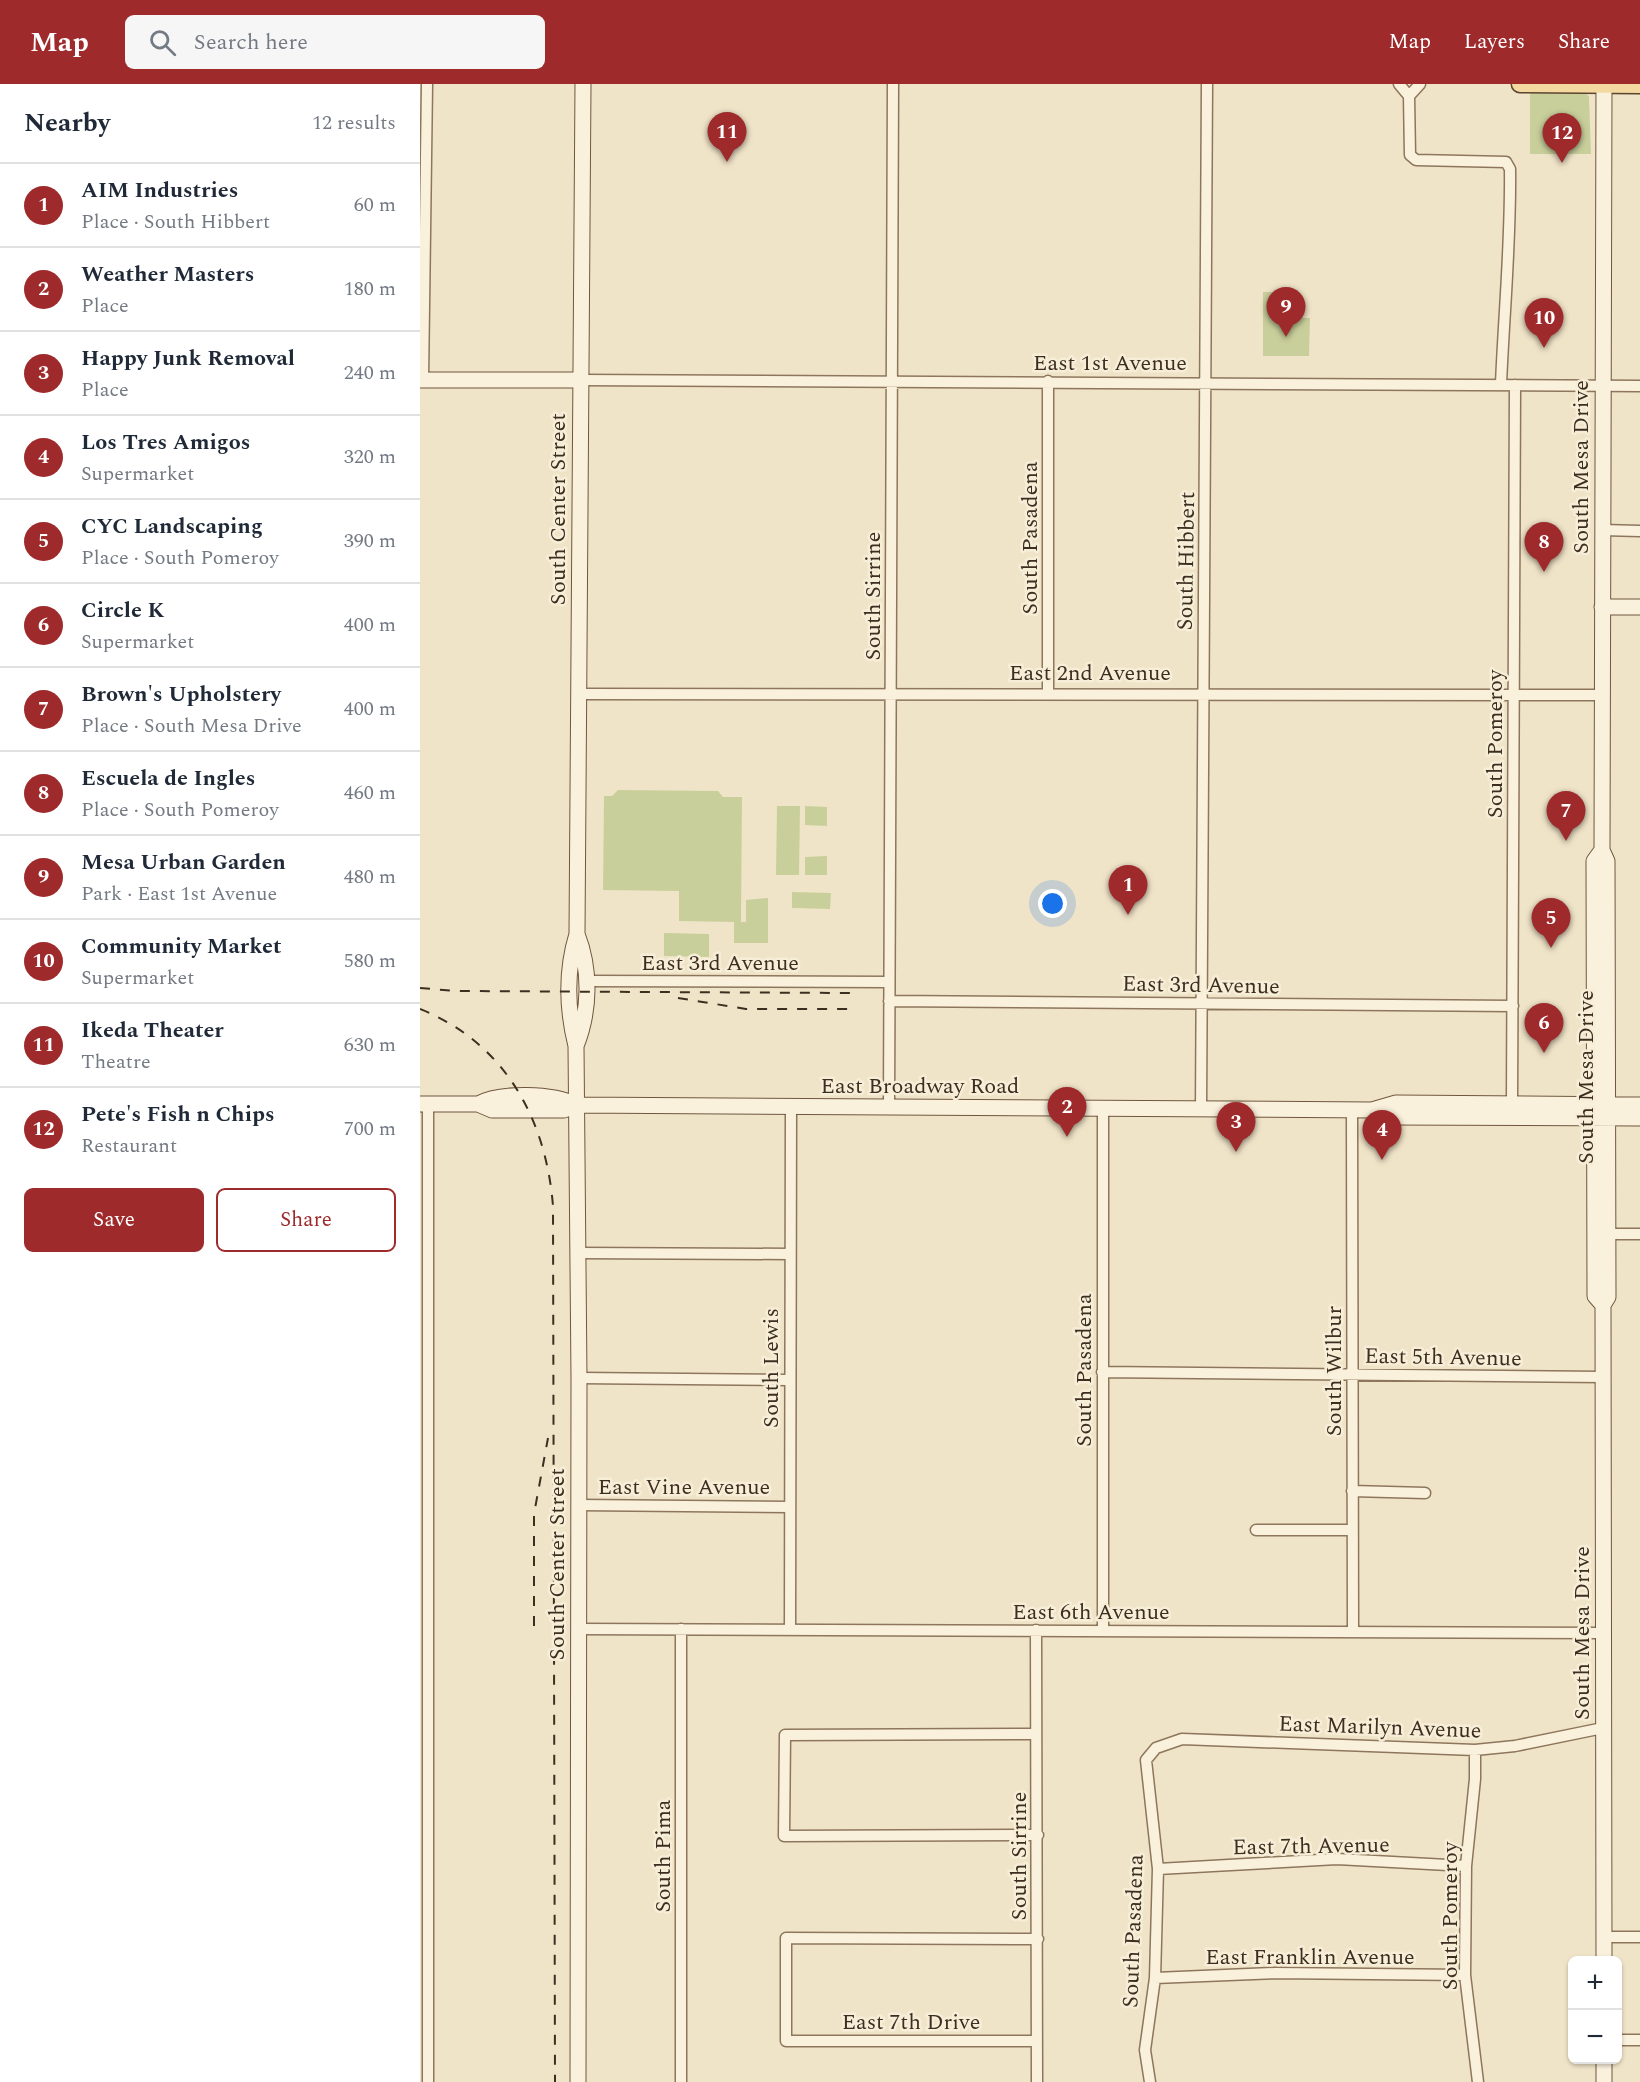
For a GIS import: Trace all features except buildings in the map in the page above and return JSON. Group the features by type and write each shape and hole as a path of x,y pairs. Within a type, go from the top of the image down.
{"main road":[{"name":"South Center Street","path":"578,2082 579,1378 576,1046 570,1020 570,956 578,934 583,84"},
{"path":"1520,84 1640,85"},
{"name":"South Mesa Drive","path":"1603,1305 1595,1296 1607,861 1602,850 1601,695 1604,84"},
{"path":"422,380 580,380"},
{"path":"1602,607 1640,607"},
{"name":"South Center Street","path":"576,1046 586,1022 586,956 578,934"},
{"name":"East Broadway Road","path":"424,1104 478,1104 491,1097 561,1097 576,1105 1352,1109 1372,1110 1390,1117 1601,1112 1640,1106"},
{"name":"East Broadway Road","path":"1372,1110 1396,1103 1512,1104 1640,1118"},
{"name":"South Mesa Drive","path":"1601,1112 1608,1234 1608,1297 1603,1305 1604,1956"},
{"path":"1604,2064 1604,2082"}],"street":[{"path":"422,380 427,84"},
{"name":"South Sirrine","path":"889,1107 893,84"},
{"name":"South Hibbert","path":"1201,1110 1207,84"},
{"path":"1399,84 1409,96 1410,155 1416,160 1506,162 1510,169 1510,265 1505,283 1501,384"},
{"path":"1409,96 1420,84"},
{"name":"East 1st Avenue","path":"580,380 1640,386"},
{"name":"South Pasadena","path":"1048,381 1048,694"},
{"name":"South Pomeroy","path":"1512,1104 1515,385"},
{"path":"1602,530 1640,531"},
{"name":"East 2nd Avenue","path":"579,694 1601,695"},
{"name":"East 3rd Avenue","path":"586,981 889,982"},
{"name":"East 3rd Avenue","path":"889,1001 1513,1006"},
{"path":"424,1104 424,1641 428,2082"},
{"name":"South Lewis","path":"790,1630 791,1107"},
{"name":"South Pasadena","path":"1103,1109 1103,1631"},
{"name":"South Wilbur","path":"1352,1109 1353,1632"},
{"path":"1608,1234 1640,1234"},
{"path":"578,1253 790,1254"},
{"name":"East 5th Avenue","path":"1102,1372 1603,1377"},
{"path":"579,1378 789,1380"},
{"path":"1352,1491 1425,1493"},
{"name":"East Vine Avenue","path":"578,1505 790,1507"},
{"path":"1256,1530 1352,1530"},
{"name":"East 6th Avenue","path":"579,1629 1603,1633"},
{"name":"South Pima","path":"681,1629 681,2082"},
{"name":"South Sirrine","path":"1036,1630 1037,2082"},
{"name":"East Marilyn Avenue","path":"1156,1748 1182,1739 1475,1750 1515,1746 1603,1728"},
{"path":"1036,1734 785,1735 784,1836 1038,1835"},
{"name":"South Pasadena","path":"1150,2082 1145,2050 1155,1978 1158,1869 1146,1760 1156,1748"},
{"name":"South Pomeroy","path":"1475,1750 1475,1779 1466,1866 1465,1975 1478,2082"},
{"name":"East 7th Avenue","path":"1158,1869 1337,1859 1466,1866"},
{"path":"1604,1937 1640,1937"},
{"name":"East 7th Drive","path":"1037,2041 786,2041 786,1938 1038,1939"},
{"name":"East Franklin Avenue","path":"1155,1978 1275,1973 1465,1975"},
{"path":"1622,2040 1640,2040"}],"green space":[{"path":"1530,92 1584,93 1589,96 1591,154 1530,154"},
{"path":"1263,292 1284,292 1284,318 1310,318 1309,356 1263,356"},
{"path":"618,790 718,791 723,797 742,797 741,922 746,922 746,900 768,898 768,943 734,943 734,922 679,921 679,891 603,890 604,796 612,796"},
{"path":"777,806 800,806 799,875 776,875"},
{"path":"805,806 827,807 827,826 805,825"},
{"path":"827,856 827,875 805,875 805,857"},
{"path":"792,892 831,893 830,909 792,908"},
{"path":"664,933 709,934 709,957 664,956"}],"railway":[{"path":"420,988 456,991 852,993"},
{"path":"678,998 746,1009 851,1009"},
{"path":"420,1009 450,1024 476,1042 498,1063 516,1088 530,1114 549,1174 553,1206 555,2082"},
{"path":"534,1626 534,1514 548,1438"}],"place":[{"name":"Ikeda Theater","path":"727,162"},
{"name":"Pete's Fish n Chips","path":"1562,163"},
{"name":"Mesa Urban Garden","path":"1286,337"},
{"name":"Community Market","path":"1544,348"},
{"name":"Escuela de Ingles","path":"1544,572"},
{"name":"Brown's Upholstery","path":"1566,841"},
{"name":"AIM Industries","path":"1128,915"},
{"name":"CYC Landscaping","path":"1551,948"},
{"name":"Circle K","path":"1544,1053"},
{"name":"Weather Masters","path":"1067,1137"},
{"name":"Happy Junk Removal","path":"1236,1152"},
{"name":"Los Tres Amigos","path":"1382,1160"}]}
